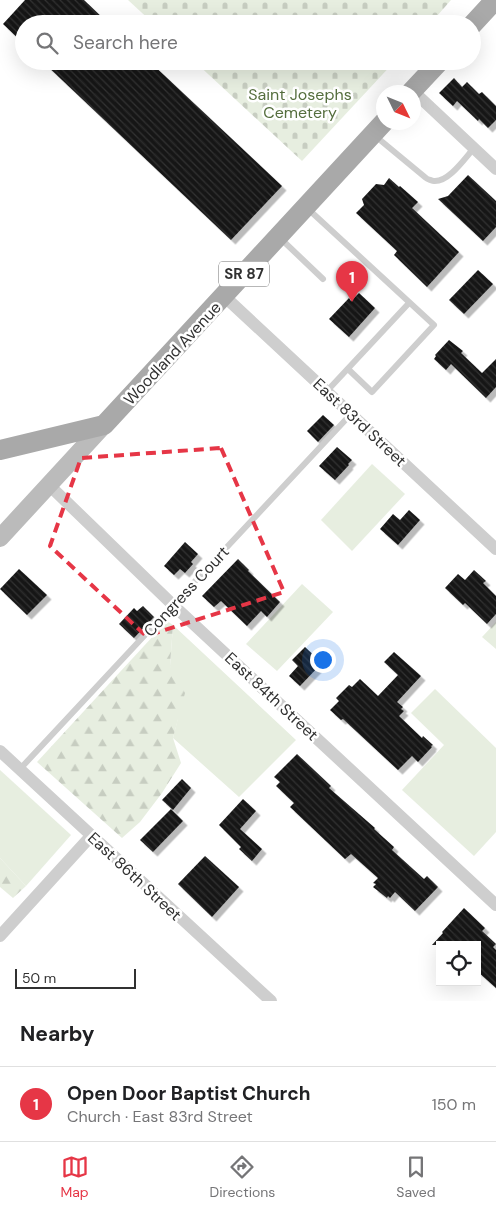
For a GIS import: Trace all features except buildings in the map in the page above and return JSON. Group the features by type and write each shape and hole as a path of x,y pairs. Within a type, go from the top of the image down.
{"main road":[{"path":"481,15 495,0"},
{"path":"418,85 432,70"},
{"name":"Woodland Avenue","path":"0,538 376,130"},
{"path":"0,450 104,425"}],"street":[{"path":"421,100 496,169"},
{"name":"East 83rd Street","path":"224,296 496,549"},
{"name":"East 84th Street","path":"49,485 173,605 496,905"},
{"name":"East 86th Street","path":"0,751 262,998"},
{"path":"0,936 91,836"}],"lane":[{"path":"380,130 426,178 433,181 450,175 474,148"},
{"path":"306,207 434,325 372,392 348,369"},
{"path":"279,237 323,279"},
{"path":"328,391 409,303"},
{"name":"Congress Court","path":"20,769 351,414"}],"highlighted area":[{"path":"221,448 284,592 146,636 50,546 81,458"}],"green space":[{"path":"128,0 451,0 438,15 144,15"},
{"name":"Saint Josephs Cemetery","path":"204,70 387,70 302,161"},
{"path":"372,464 405,494 352,551 321,520"},
{"path":"302,584 333,612 277,671 246,644"},
{"path":"167,621 173,625 170,666 185,693 173,738 181,763 162,793 140,822 122,838 37,762"},
{"path":"496,622 496,649 482,637"},
{"path":"173,625 296,740 239,797 173,738 178,718 170,666"},
{"path":"435,689 496,748 496,832 474,856 402,790 444,745 411,713"},
{"path":"0,770 71,835 26,886 0,858"},
{"path":"0,858 26,886 13,898 0,887"}],"place":[{"name":"Open Door Baptist Church","path":"352,302"}]}
